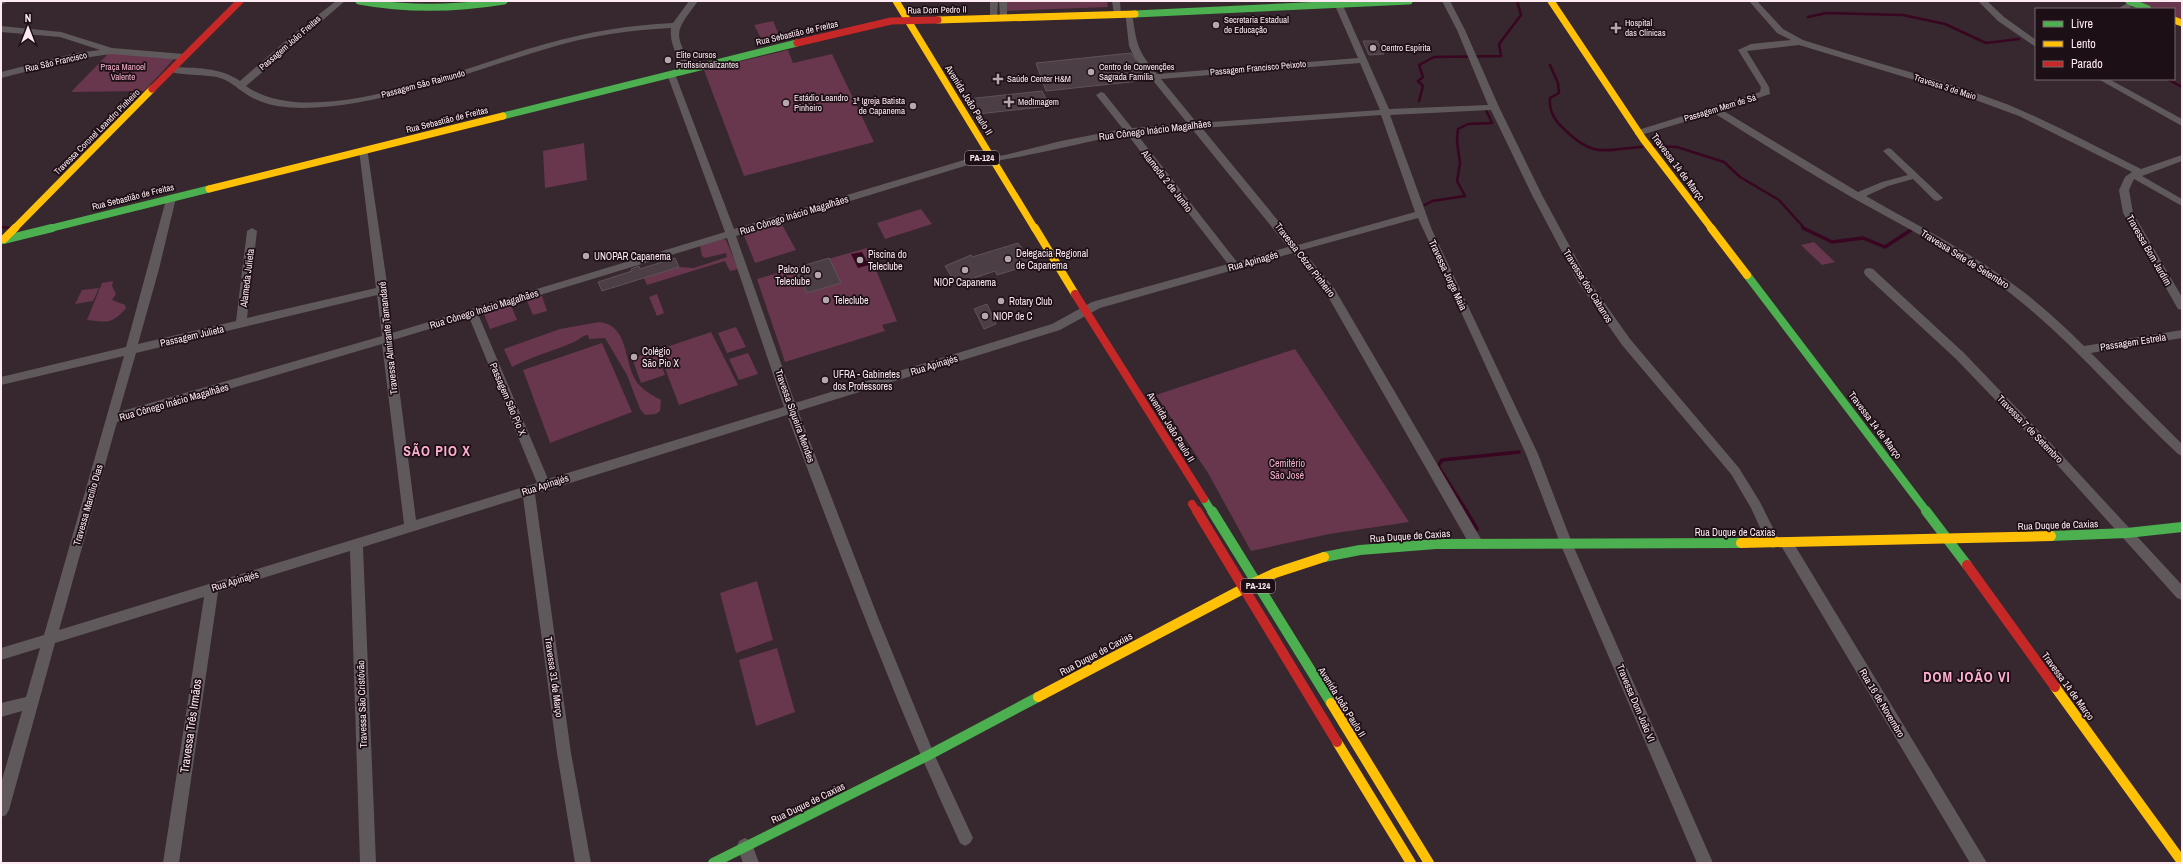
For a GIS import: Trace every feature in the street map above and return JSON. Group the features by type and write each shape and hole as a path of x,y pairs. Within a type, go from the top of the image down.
{"street":[{"name":"Travessa Coronel Leandro Pinheiro","path":"2,241 240,1"},
{"name":"Passagem João Freitas","path":"240,86 298,35 342,1"},
{"path":"360,1 401,9 459,1"},
{"path":"405,1 428,6 470,6 504,1"},
{"path":"690,69 674,41 676,25 694,1"},
{"name":"Avenida João Paulo II","path":"885,1 1040,236 1077,313"},
{"name":"Avenida João Paulo II","path":"896,1 988,159 1030,239 1077,313 1136,392 1189,487 1243,589 1412,863"},
{"path":"994,1 994,19"},
{"path":"1003,1 1004,18"},
{"name":"Travessa Cézar Pinheiro","path":"1116,1 1123,14 1134,49 1153,77 1297,248 1337,302 1476,543"},
{"name":"Rua Dom Pedro II","path":"897,21 1123,14 1337,3 1409,1"},
{"name":"Travessa dos Cabanos","path":"1446,1 1461,30 1494,108 1555,231 1594,299 1647,369 1735,471 1780,543"},
{"name":"Travessa 14 de Março","path":"1551,1 1638,133 1948,539 2182,862"},
{"name":"Travessa 3 de Maio","path":"1753,1 1780,31 1800,42 1966,93 2005,107 2078,140 2137,174 2182,203"},
{"path":"1982,1 2001,19 2035,43"},
{"path":"2122,8 2131,2 2146,8"},
{"name":"Travessa Jorge Maia","path":"1337,3 1364,60 1385,112 1436,250 1532,454 1566,543"},
{"name":"Rua Sebastião de Freitas","path":"2,241 690,69 897,21"},
{"name":"Passagem São Raimundo","path":"172,70 221,75 256,97 268,101 309,105 336,103 380,96 424,85 606,31 642,26 676,25"},
{"path":"1,29 62,35 111,52 184,57"},
{"name":"Passagem Mem de Sá","path":"1638,133 1760,96 1766,91 1742,52 1744,48 1800,42"},
{"name":"Rua São Francisco","path":"1,75 76,56 111,52"},
{"name":"Passagem Francisco Peixoto","path":"1153,77 1364,60"},
{"name":"Travessa Siqueira Mendes","path":"671,74 731,234 791,409 899,691 965,838"},
{"path":"2104,80 2182,123"},
{"name":"Alameda 2 de Junho","path":"1101,95 1235,266"},
{"name":"Rua Cônego Inácio Magalhães","path":"112,419 386,338 967,162 1005,158 1061,144 1128,131 1385,112 1494,108"},
{"name":"Travessa Sete de Setembro","path":"1716,110 1857,196 1992,274 2040,311 2083,350 2137,408 2182,451"},
{"name":"Travessa Almirante Tamandaré","path":"364,150 383,290 386,338 411,527"},
{"path":"1888,151 1938,198"},
{"path":"2137,174 2182,158"},
{"name":"Travessa Bom Jardim","path":"2137,174 2128,179 2124,190 2128,213 2182,306"},
{"path":"1857,196 1885,184 1914,176"},
{"name":"Travessa Marcílio Dias","path":"1,810 160,247 171,198"},
{"name":"Rua Apinagés","path":"1077,313 1103,302 1422,213"},
{"name":"Alameda Julieta","path":"241,325 252,231"},
{"path":"1030,239 1040,236"},
{"name":"Travessa 7 de Setembro","path":"1869,272 1960,356 2127,533 2182,594"},
{"name":"Passagem Julieta","path":"1,381 383,290"},
{"name":"Passagem São Pio X","path":"472,312 544,485"},
{"name":"Rua Apinajés","path":"1,654 1056,327 1077,313"},
{"name":"Passagem Estrela","path":"2083,350 2182,334"},
{"path":"1126,396 1136,392"},
{"name":"Avenida João Paulo II","path":"1189,487 1256,582 1429,863"},
{"name":"Travessa 31 de Março","path":"528,491 564,753 583,863"},
{"name":"Rua Duque de Caxias","path":"713,863 927,756 1256,582 1275,573 1322,556 1393,547 1476,543 1780,543 2127,533 2182,527"},
{"name":"Travessa Dom João VI","path":"1566,543 1705,863"},
{"name":"Rua 16 de Novembro","path":"1780,543 1979,863"},
{"name":"Travessa São Cristóvão","path":"356,544 368,863"},
{"name":"Travessa Três Irmãos","path":"171,863 212,589"},
{"path":"1,710 32,702"},
{"path":"1317,710 1331,704"},
{"path":"1402,847 1414,840"},
{"path":"746,846 751,863"}],"green space":[{"path":"1006,1 1107,1 1108,7 1006,11"},
{"path":"2138,1 2182,1 2182,20 2175,17 2175,8 2154,8"},
{"path":"773,21 781,39 763,42 754,25"},
{"name":"Estádio Leandro Pinheiro","path":"788,50 793,63 832,54 874,142 744,176 704,70"},
{"name":"Praça Manoel Valente","path":"110,52 175,58 144,91 71,92"},
{"path":"584,143 587,180 545,188 543,151"},
{"path":"921,209 932,224 885,239 877,223"},
{"path":"780,221 796,250 755,263 743,233"},
{"path":"723,239 726,240 738,269 730,271 725,261 647,285 644,278 679,267 694,268 727,257 726,253 705,258 702,256 700,246"},
{"path":"1814,242 1835,262 1822,265 1801,245"},
{"name":"Teleclube","path":"867,248 897,321 882,325 885,331 785,362 757,279"},
{"path":"113,281 112,286 116,294 112,300 125,305 126,308 113,320 104,322 87,320 102,283"},
{"path":"99,288 93,301 75,304 82,290"},
{"path":"657,294 664,313 657,316 649,297"},
{"path":"542,296 547,311 533,315 527,301"},
{"path":"511,305 517,320 490,329 484,314"},
{"path":"599,322 609,325 616,330 624,345 632,373 636,381 644,389 661,400 660,411 656,414 645,415 640,409 627,375 605,338 589,339 588,335 586,335 574,342 512,367 504,349 560,329"},
{"path":"736,327 746,347 727,353 718,333"},
{"path":"711,332 738,385 679,405 658,350"},
{"path":"602,343 632,412 550,443 523,370"},
{"name":"Cemitério São José","path":"1295,349 1409,522 1329,534 1251,551 1208,473 1156,395"},
{"path":"656,351 665,375 641,383 632,358"},
{"path":"748,353 758,374 739,380 729,359"},
{"path":"757,581 773,640 736,653 720,593"},
{"path":"777,648 795,712 756,726 739,660"}],"shaded area":[{"name":"Piscina do Teleclube","path":"862,252 869,265 858,268 851,254"}],"building":[{"name":"Centro Espírita","path":"1363,41 1377,41 1384,54 1369,55"},
{"name":"Centro de Convenções Sagrada Família","path":"1131,53 1149,80 1046,91 1036,63"},
{"name":"MedImagem","path":"1042,91 1050,106 978,114 967,99"},
{"path":"1018,243 1033,264 997,275 995,271 956,284 945,266 971,255 972,257"},
{"path":"675,258 679,267 602,291 598,282 632,271 631,269 639,266 640,269"},
{"name":"Palco do Teleclube","path":"829,258 841,283 807,293 795,268"},
{"name":"NIOP de C","path":"987,304 996,324 984,329 974,309"}],"waterway":[{"path":"1419,101 1423,86 1418,81 1423,77 1419,65 1434,57 1501,56 1499,44 1521,15 1517,1"},
{"path":"1808,17 1826,13 1903,15 1945,24 1986,43 2019,39"},
{"path":"1550,65 1558,83 1559,93 1550,98 1552,112 1558,123 1575,139 1593,149 1600,150 1642,147"},
{"path":"2169,80 2182,87"},
{"path":"1425,205 1432,201 1465,196 1457,181 1460,163 1457,142 1458,129 1468,124 1492,123 1485,108"},
{"path":"1653,146 1677,147 1724,162 1740,177 1779,200 1805,229"},
{"path":"1,227 10,228"},
{"path":"1805,229 1832,242 1863,238 1885,247 1911,230"},
{"path":"1467,512 1438,466 1442,460 1519,452"},
{"path":"1466,511 1477,529"}],"traffic: fast":[{"path":"359,1 377,5 413,8 450,8 504,1"},
{"path":"1135,14 1409,1"},
{"path":"2129,1 2146,8"},
{"path":"503,116 797,43"},
{"path":"3,240 209,189"},
{"path":"1747,275 1967,565"},
{"path":"1204,499 1331,703"},
{"path":"2051,536 2127,533 2182,527"},
{"path":"1324,557 1360,550 1436,544 1741,543"},
{"path":"713,863 927,756 1038,697"}],"traffic: slow":[{"path":"896,1 1075,294"},
{"path":"1551,1 1643,139 1747,275"},
{"path":"938,20 1135,14"},
{"path":"2175,20 2182,23"},
{"path":"4,239 152,89"},
{"path":"209,189 503,116"},
{"path":"1741,543 2051,536"},
{"path":"1038,697 1256,582 1275,573 1324,557"},
{"path":"2055,687 2182,862"},
{"path":"1331,703 1429,863"},
{"path":"1337,742 1411,863"}],"traffic: jam":[{"path":"152,89 240,1"},
{"path":"797,43 891,21 938,20"},
{"path":"1075,294 1204,499"},
{"path":"1192,504 1337,742"},
{"path":"1967,565 2055,687"}],"place":[{"name":"Secretaria Estadual de Educação","path":"1216,25"},
{"name":"Hospital das Clínicas","path":"1616,28"},
{"name":"Centro Espírita","path":"1373,48"},
{"name":"Elite Cursos Profissionalizantes","path":"668,60"},
{"name":"Centro de Convenções Sagrada Família","path":"1091,72"},
{"name":"Saúde Center H&M","path":"998,79"},
{"name":"MedImagem","path":"1009,102"},
{"name":"Estádio Leandro Pinheiro","path":"786,103"},
{"name":"1ª Igreja Batista de Capanema","path":"913,106"},
{"name":"UNOPAR Capanema","path":"586,256"},
{"name":"Delegacia Regional de Capanema","path":"1008,259"},
{"name":"Piscina do Teleclube","path":"860,260"},
{"name":"NIOP Capanema","path":"965,270"},
{"name":"Palco do Teleclube","path":"818,275"},
{"name":"Teleclube","path":"826,300"},
{"name":"Rotary Club","path":"1001,301"},
{"name":"NIOP de C","path":"985,316"},
{"name":"Colégio São Pio X","path":"634,357"},
{"name":"UFRA - Gabinetes dos Professores","path":"825,380"}],"district":[{"name":"SÃO PIO X","path":"437,451"},
{"name":"DOM JOÃO VI","path":"1967,677"}]}
